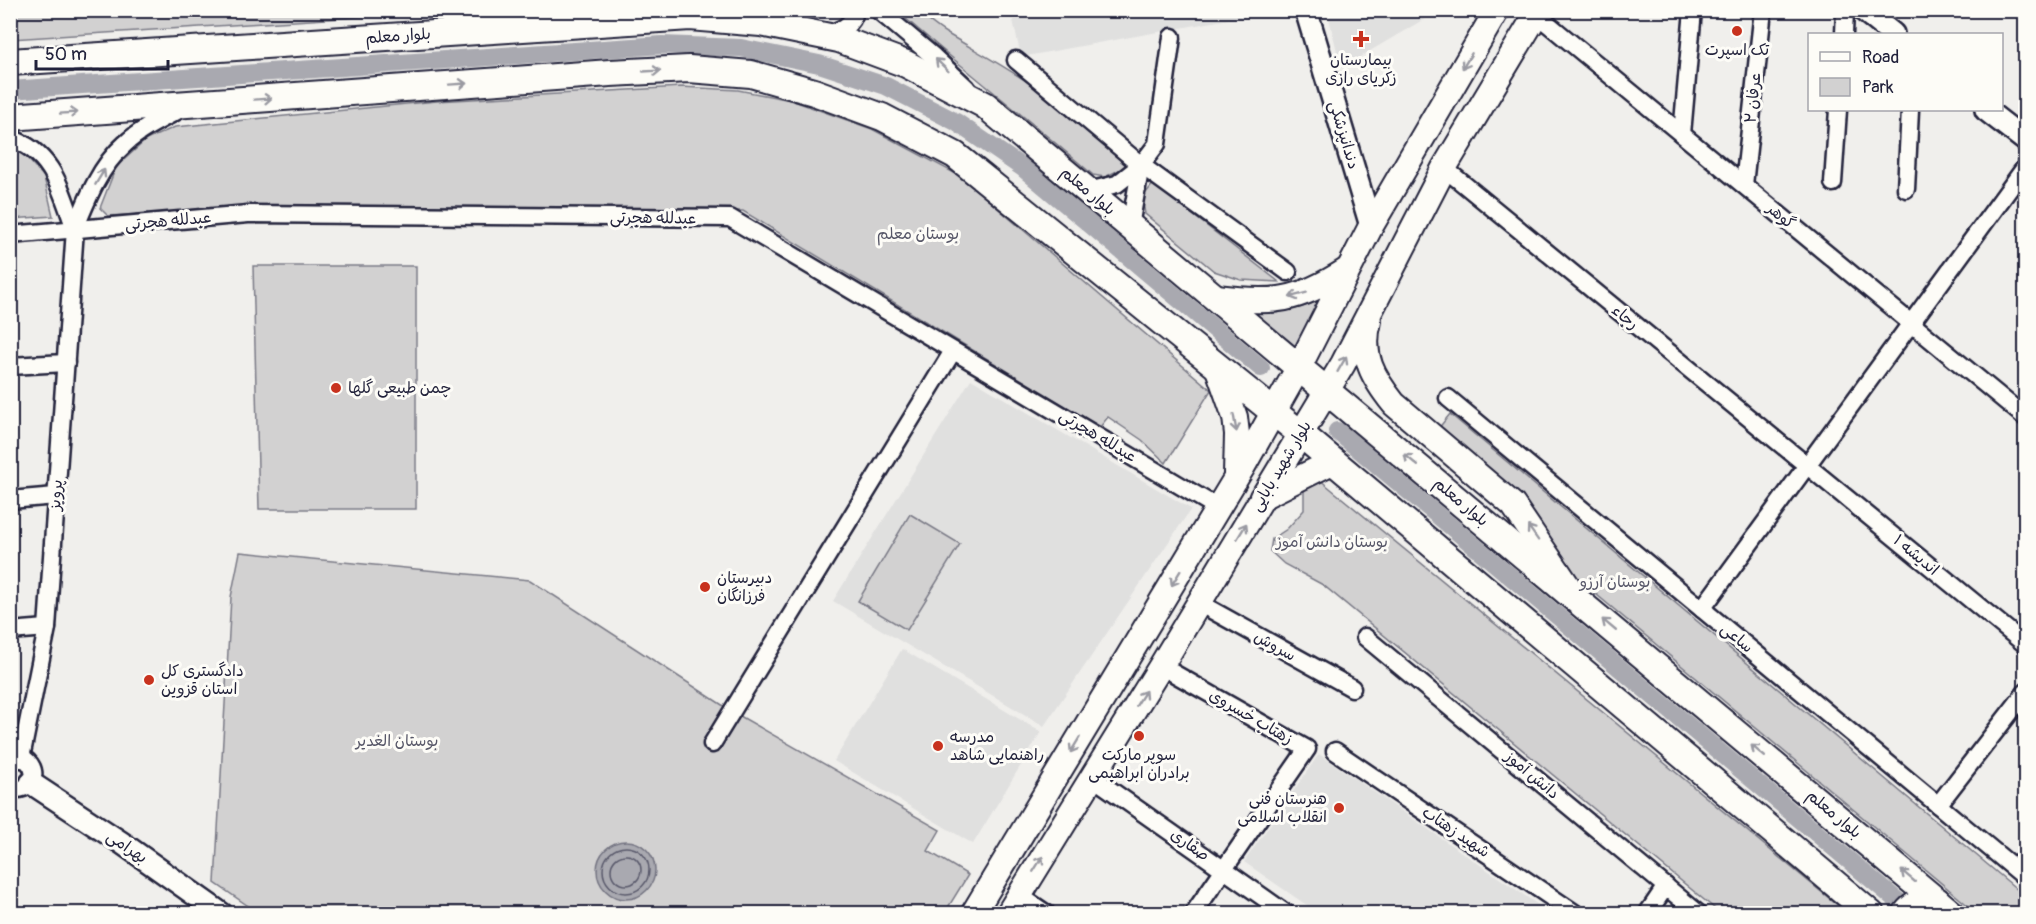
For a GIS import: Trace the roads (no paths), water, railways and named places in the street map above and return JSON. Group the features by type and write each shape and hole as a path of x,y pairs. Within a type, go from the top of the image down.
{"main road":[{"name":"بلوار شهید بابایی","path":"973,914 1236,479 1299,367 1371,226 1497,10"},
{"name":"بلوار شهید بابایی","path":"1013,904 1161,666 1343,364 1444,168 1538,12"},
{"name":"بلوار معلم","path":"10,62 690,17 761,23 839,39 906,63 985,105 1945,907"},
{"path":"10,117 689,69 751,74 814,92 882,117 955,155 1301,434 1871,914"},
{"path":"1216,297 1251,302 1287,298 1321,287 1350,268"},
{"path":"1374,302 1368,325 1366,350 1369,365 1380,386 1394,404 1513,505 1577,599"},
{"path":"1218,369 1235,417 1236,479"},
{"path":"1262,497 1332,462"},
{"path":"1906,914 1923,901 1945,907"}],"street":[{"path":"820,35 842,29 850,23 855,10"},
{"path":"878,10 934,57 985,105"},
{"name":"دندانپزشکی","path":"1306,10 1371,226"},
{"path":"1682,134 1693,10"},
{"name":"عرفان ۲","path":"1744,185 1763,10"},
{"path":"1844,33 1845,10"},
{"path":"1863,10 1892,33"},
{"name":"گوهر","path":"1538,12 2025,418"},
{"path":"1088,191 1117,184 1142,165 1157,144 1172,38"},
{"path":"1016,60 1142,165 1288,272"},
{"name":"پرویز","path":"16,758 47,628 75,230 102,171 124,145 151,125 190,105"},
{"path":"1833,183 1839,111"},
{"path":"1906,189 1910,111"},
{"path":"1987,111 2025,141"},
{"name":"پرویز","path":"10,138 36,151 50,166 75,230"},
{"path":"1130,226 1142,165"},
{"path":"1702,609 2025,166"},
{"name":"رجاء","path":"1444,168 1807,465"},
{"name":"عبدلله هجرتی","path":"10,235 248,214 730,218 1218,508"},
{"path":"712,744 953,351"},
{"path":"10,366 66,363"},
{"name":"ساعی","path":"1448,398 2025,878"},
{"name":"اندیشه ۱","path":"1807,465 2025,645"},
{"path":"10,500 56,496"},
{"name":"سروش","path":"1199,603 1352,688"},
{"path":"10,631 47,628"},
{"name":"دانش آموز","path":"1365,637 1699,914"},
{"name":"زهتاب خسروی","path":"1161,666 1307,749 1223,869"},
{"path":"1938,805 2025,692"},
{"name":"شهید زهتاب","path":"1335,751 1576,914"},
{"path":"16,758 30,763 34,776 16,788"},
{"name":"صفاری","path":"1092,777 1287,914"},
{"name":"بهرامی","path":"16,788 122,843 222,914"},
{"path":"1193,914 1223,869"},
{"path":"1647,914 1666,886"},
{"path":"1013,904 1047,914"}],"water":[{"path":"626,841 637,843 650,854 655,870 653,881 642,894 626,899 615,897 602,886 597,870 599,859 610,846"}],"waterway":[{"path":"10,90 662,45 741,48 819,64 886,86 956,122 1023,168 1261,368"},
{"path":"1337,431 1913,914"}],"place":[{"name":"تک اسپرت","path":"1737,31"},
{"name":"بیمارستان زکریای رازی","path":"1361,39"},
{"name":"چمن طبیعی گلها","path":"336,388"},
{"name":"دبیرستان فرزانگان","path":"705,587"},
{"name":"دادگستری کل استان قزوین","path":"149,680"},
{"name":"سوپر مارکت برادران ابراهیمی","path":"1139,736"},
{"name":"مدرسه راهنمایی شاهد","path":"938,746"},
{"name":"هنرستان فنی انقلاب اسلامی","path":"1339,808"}],"park label":[{"name":"بوستان معلم","path":"918,234"},
{"name":"بوستان دانش آموز","path":"1332,542"},
{"name":"بوستان آرزو","path":"1615,582"},
{"name":"بوستان الغدیر","path":"397,741"}]}
